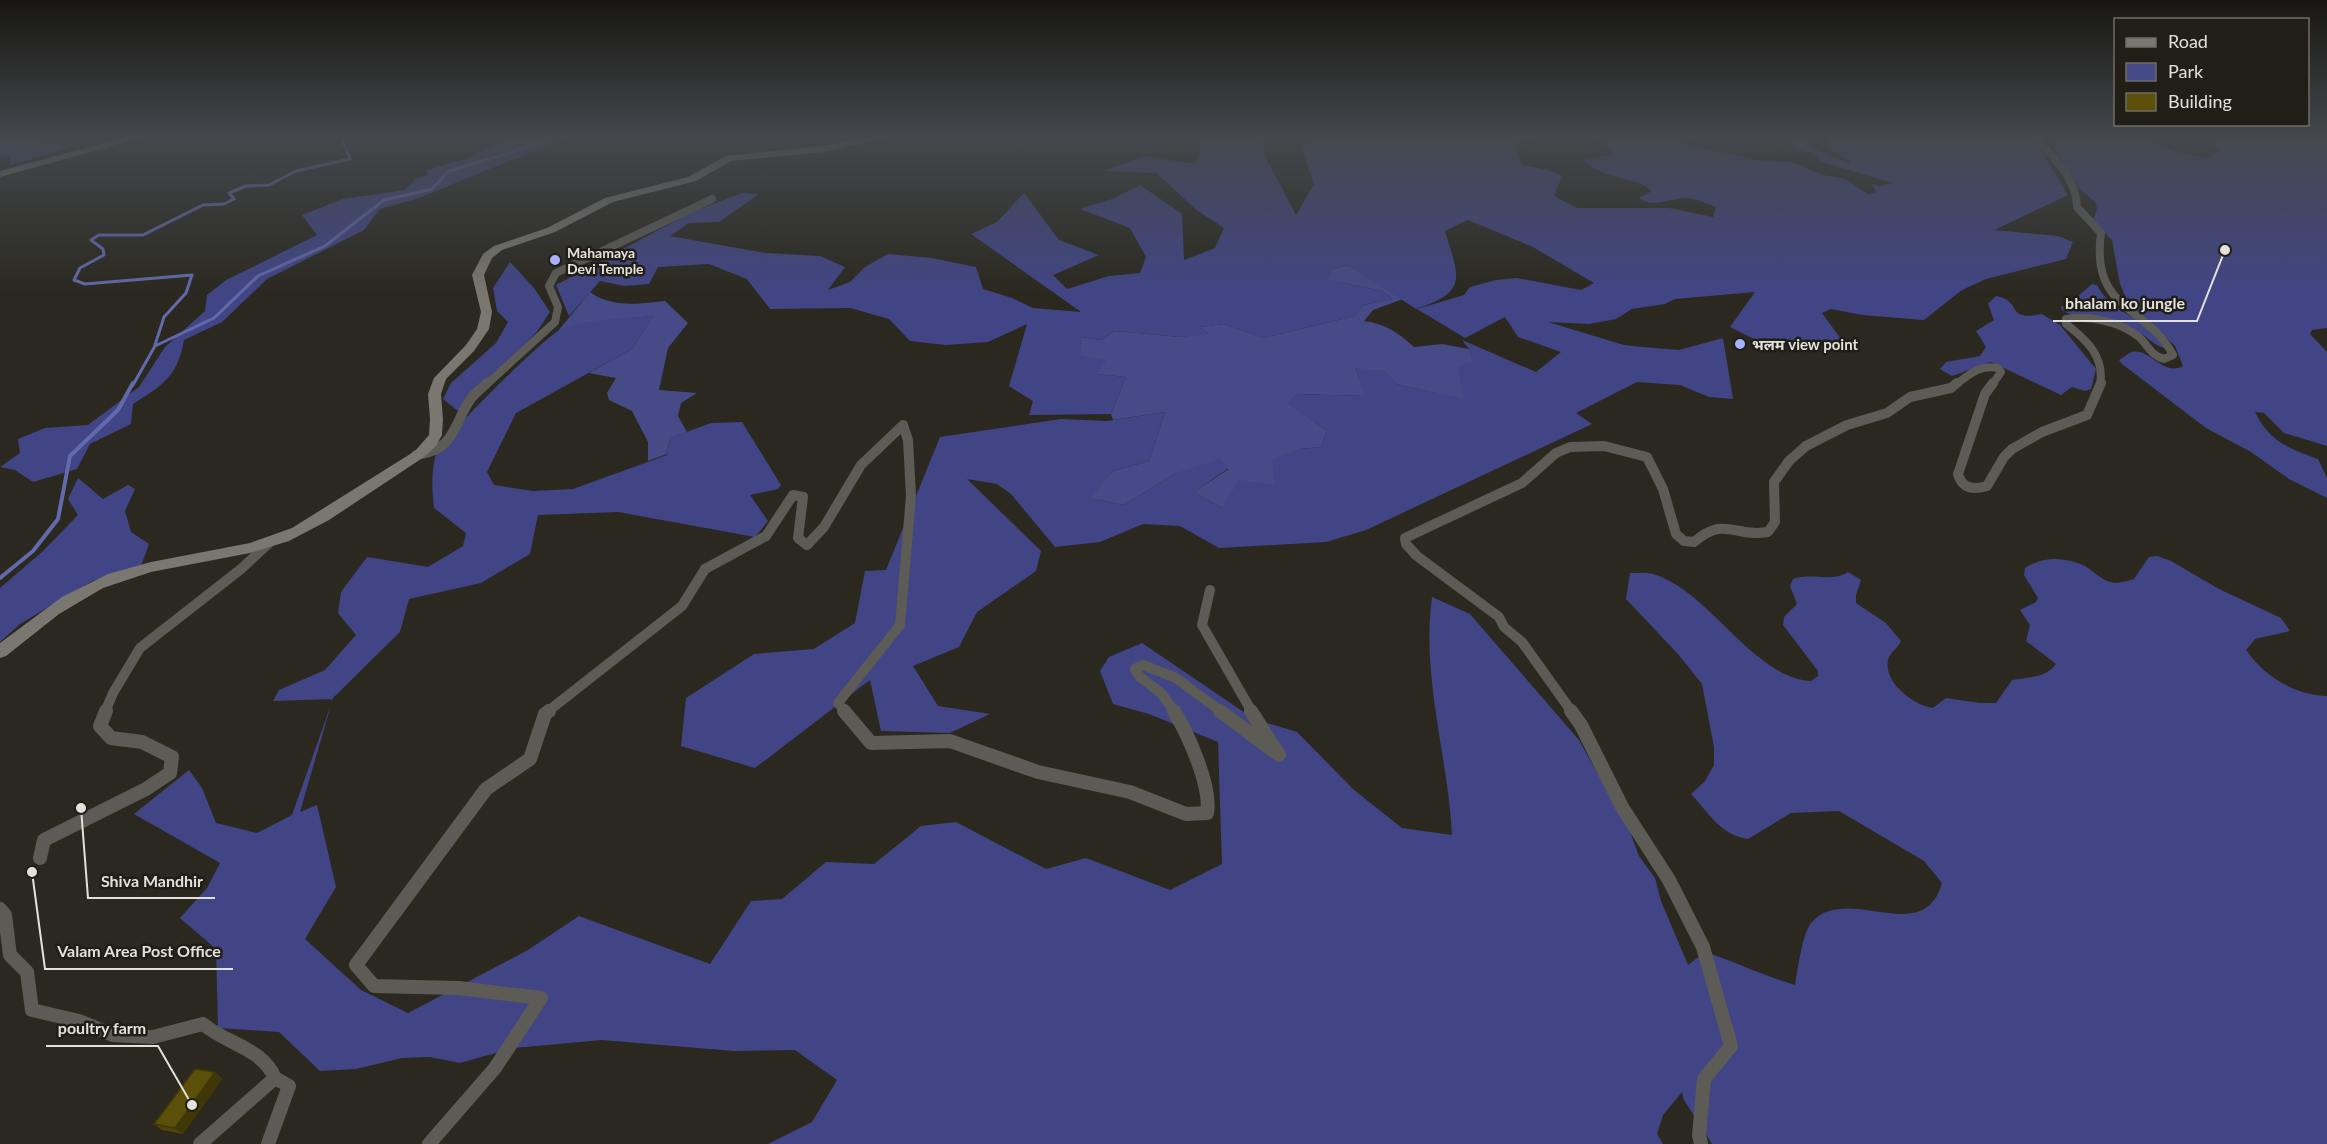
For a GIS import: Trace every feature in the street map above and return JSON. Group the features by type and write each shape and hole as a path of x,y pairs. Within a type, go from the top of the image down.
{"main road":[{"path":"0,652 69,599 116,577 150,567 269,543 330,514 416,455 435,436 438,419 433,397 439,379 478,338 487,324 486,301 478,275 487,256 509,244 551,230 609,200 655,189"}],"street":[{"path":"1701,1144 1699,1135 1704,1079 1731,1046 1703,947 1669,880 1622,807 1581,725 1522,642 1504,627 1499,617 1486,606 1417,556 1406,544 1405,538 1522,483 1561,450 1582,446 1626,449 1647,457 1663,489 1676,534 1684,541 1694,542 1706,530 1715,526 1749,533 1768,532 1775,522 1774,482 1789,461 1806,446 1847,425 1887,413 1910,398 1951,388 1977,369 1989,366 1998,368 2001,372 1985,394 1958,474 1964,486 1976,489 1987,486 2002,459 2012,449 2065,422 2075,422 2090,411 2101,386 2103,372 2093,345 2066,324 2066,319 2084,318 2123,328 2139,337 2154,356 2164,359 2173,355 2168,343 2127,310 2111,292 2098,255 2101,233 2077,207 2077,199 2072,189"},
{"path":"416,455 433,453 445,444 459,425 470,399 555,322 558,307 548,290 548,284 556,273 712,199"},
{"path":"429,1144 495,1068 541,998 458,988 374,986 356,965 486,789 530,759 545,714 682,606 705,569 766,536 793,495 803,496 798,538 807,545 824,527 861,465 903,425 908,440 911,496 900,625 838,703 871,743 950,741 1038,772 1130,792 1186,814 1207,813 1209,803 1190,740 1161,692 1137,675 1135,669 1143,665 1176,678 1279,755 1231,680 1202,625 1210,590"},
{"path":"40,858 44,840 146,789 170,773 172,757 142,742 111,738 100,726 113,693 140,648 241,569 269,543"},
{"path":"0,909 5,915 10,955 27,972 32,1010 79,1022 113,1035 153,1037 203,1024 219,1036 270,1062 275,1077 289,1086 268,1144"},
{"path":"200,1144 275,1077"}],"green space":[{"path":"1348,265 1403,299 1373,310 1364,321 1391,330 1414,347 1442,344 1469,349 1473,362 1465,400 1396,384 1384,371 1356,369 1365,396 1297,394 1288,403 1327,431 1321,447 1300,449 1276,485 1222,508 1194,492 1229,469 1176,473 1124,505 1089,498 1113,471 1149,461 1165,412 1113,420 1111,414 1126,377 1096,374 1081,356 1081,337 1101,340 1115,331 1180,337 1208,333 1199,327 1224,324 1263,338 1355,316 1364,305 1392,299 1382,291 1328,280 1332,269"},
{"path":"590,292 607,301 617,303 665,301 688,323 668,348 659,390 697,393 681,403 678,416 687,432 670,438 667,454 648,461 648,442 632,411 609,400 607,393 616,378 589,373 632,349 653,316 599,321 558,331"}],"shaded area":[{"path":"440,189 380,209 364,230 267,279 222,322 184,340 178,363 167,379 133,404 131,424 90,444 77,469 33,482 15,470 0,467 20,453 18,439 45,428 88,425 139,387 165,347 205,311 207,295 226,280 317,235 302,215 343,199 405,190"},
{"path":"1131,189 1146,189 1182,214 1184,260 1215,248 1224,228 1198,211 1174,189 1283,189 1296,215 1311,189 1557,189 1554,196 1577,208 1669,208 1713,217 1716,207 1691,199 1682,198 1656,203 1639,198 1652,191 1650,189 1861,189 1868,194 1876,193 1874,189 2065,189 2068,195 1994,230 2058,236 2073,242 2066,259 1986,279 1962,290 1924,320 1862,315 1831,309 1822,313 1841,339 1833,343 1760,342 1730,327 1755,292 1675,299 1665,304 1632,309 1616,319 1589,324 1548,322 1624,345 1642,347 1679,350 1723,338 1733,399 1709,397 1680,385 1637,382 1576,413 1592,424 1366,530 1326,542 1219,548 1180,526 1143,524 1100,542 1055,547 1011,494 997,484 967,479 1041,551 1036,571 977,612 959,647 913,666 938,706 990,714 950,733 881,731 870,680 755,768 681,746 686,698 754,654 814,649 855,623 865,571 886,570 940,437 1061,419 1107,421 1165,412 1149,461 1113,471 1090,498 1124,505 1176,473 1220,459 1229,468 1194,492 1222,508 1239,480 1275,485 1272,459 1300,449 1321,447 1327,431 1287,403 1297,394 1364,396 1356,368 1385,371 1396,384 1464,399 1457,366 1473,362 1469,349 1462,340 1536,372 1561,352 1518,337 1505,317 1465,338 1417,309 1464,295 1470,287 1496,280 1517,278 1581,290 1594,283 1533,247 1468,220 1445,231 1454,260 1456,281 1445,296 1433,303 1416,309 1348,265 1332,269 1329,280 1382,291 1392,299 1364,305 1355,316 1263,338 1224,324 1200,327 1209,334 1180,337 1115,331 1101,340 1081,337 1081,356 1106,360 1097,374 1126,377 1111,414 1029,415 1033,401 1009,386 1027,324 988,342 946,345 910,341 889,319 850,308 770,309 747,279 709,264 658,267 649,284 625,286 600,281 569,316 556,285 692,212 742,193 759,194 719,222 689,223 670,236 766,253 820,256 845,267 828,290 850,282 865,267 888,254 932,258 976,267 983,289 1012,298 1033,308 1081,312 971,234 997,222 1024,193 1059,240 1099,255 1053,275 1067,289 1109,276 1140,273 1146,257 1130,228 1080,209 1112,199"},
{"path":"2081,189 2327,189 2327,328 2312,330 2310,334 2327,352 2327,446 2284,433 2264,413 2255,412 2267,430 2281,443 2318,459 2327,478 2327,498 2289,479 2251,452 2206,428 2122,364 2119,360 2130,353 2139,352 2169,368 2183,366 2175,346 2127,301 2120,284 2112,240 2093,221 2097,208 2095,202"},
{"path":"510,262 534,288 550,312 536,333 458,411 443,399 451,383 496,343 508,322 497,311 493,288"},
{"path":"2092,284 2097,285 2103,295 2122,311 2151,331 2164,348 2131,329 2081,318 2062,310 2061,307 2070,303"},
{"path":"1996,296 2010,302 2018,313 2030,316 2042,314 2060,325 2096,369 2091,389 2085,391 2072,387 2061,395 1991,362 1952,376 1940,369 1946,362 1980,356 1986,347 1976,331 1994,320 1988,304"},
{"path":"653,316 632,349 516,413 487,472 494,485 533,491 573,489 667,455 670,438 711,423 742,422 781,485 778,489 750,495 768,521 755,537 618,512 538,515 530,554 481,583 409,599 400,632 333,699 273,701 279,690 325,670 356,635 338,613 341,592 367,557 428,567 463,546 466,533 434,508 433,467 436,454 442,445 493,390 558,331 591,322"},
{"path":"78,478 103,499 128,485 135,489 125,511 131,532 149,544 141,566 92,581 20,624 0,642 0,588 42,552 78,515 68,499"},
{"path":"2157,556 2281,618 2290,631 2255,639 2246,650 2271,676 2291,688 2327,696 2327,1144 1712,1144 1684,1100 1682,1092 1663,1115 1657,1134 1663,1144 768,1144 812,1122 837,1080 795,1050 734,1051 602,1040 514,1048 460,1063 430,1057 402,1058 356,1069 320,1071 279,1032 218,1028 216,949 180,918 207,888 220,863 134,814 189,770 202,788 216,823 257,833 292,815 331,704 300,812 317,805 336,887 305,939 361,990 408,1013 528,950 579,916 710,964 751,901 782,899 826,862 874,864 921,826 956,822 1046,869 1086,858 1170,890 1222,864 1218,742 1149,714 1113,704 1100,671 1109,657 1142,643 1254,719 1297,732 1354,790 1402,828 1452,835 1450,805 1432,687 1430,627 1432,597 1470,614 1579,740 1630,832 1639,856 1655,878 1661,901 1688,965 1705,952 1795,985 1806,934 1812,922 1825,912 1858,909 1908,914 1923,910 1934,900 1942,883 1924,861 1839,811 1791,813 1748,839 1738,837 1722,828 1691,794 1705,781 1714,765 1714,747 1702,684 1678,654 1626,599 1630,573 1653,574 1673,583 1693,597 1750,650 1770,665 1790,676 1811,681 1818,676 1818,671 1783,625 1784,617 1797,604 1790,586 1793,579 1800,577 1835,577 1848,572 1861,580 1856,603 1886,623 1901,641 1888,660 1890,676 1895,684 1909,698 1933,708 1946,698 1996,703 2012,680 2042,674 2056,664 2026,641 2030,625 2020,610 2036,602 2038,598 2024,575 2025,568 2040,561 2055,559 2070,561 2085,566 2113,583 2134,579 2149,557"}],"building":[{"path":"195,1069 215,1072 175,1128 154,1124"}],"waterway":[{"path":"155,345 164,317 186,293 192,275 85,284 74,280 80,268 104,255 103,249 91,240 99,235 143,235 203,205 224,204 234,199 229,193 238,189"},
{"path":"133,385 155,346 214,318 258,276 325,246 384,200 430,189"},
{"path":"0,578 33,551 58,519 70,456 118,410 133,383"}],"place":[{"name":"bhalam ko jungle","path":"2225,250"},
{"name":"Mahamaya Devi Temple","path":"555,260"},
{"name":"भलम view point","path":"1740,344"},
{"name":"Shiva Mandhir","path":"81,808"},
{"name":"Valam Area Post Office","path":"32,872"},
{"name":"poultry farm","path":"192,1105"}]}
